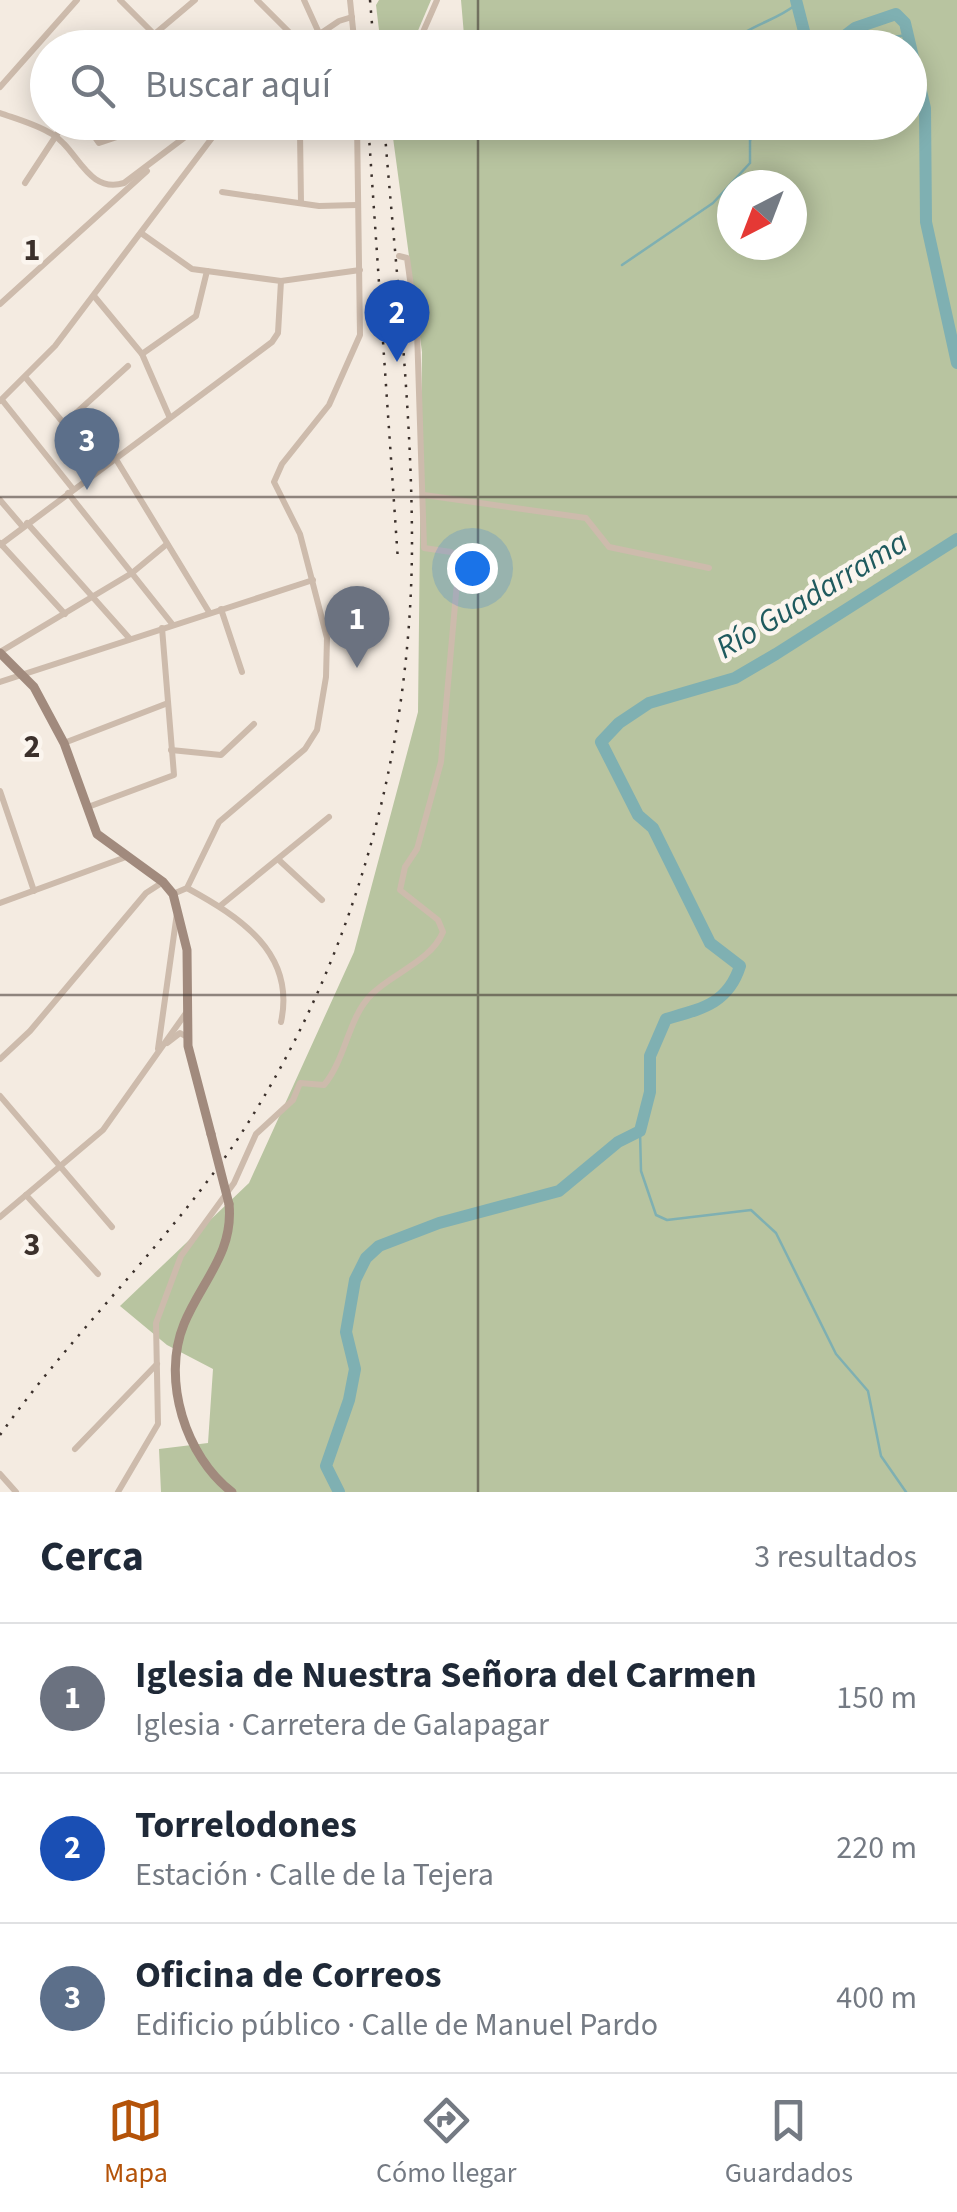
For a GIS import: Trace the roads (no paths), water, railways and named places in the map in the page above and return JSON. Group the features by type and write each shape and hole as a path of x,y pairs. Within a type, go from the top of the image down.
{"main road":[{"path":"0,653 22,674 64,742 103,840 163,882 178,908 187,950 188,1037 229,1204 224,1249 184,1322 177,1360 188,1436 210,1472 232,1492"}],"street":[{"path":"50,30 77,0"},
{"path":"120,0 150,30"},
{"path":"157,30 196,0"},
{"path":"257,0 286,30"},
{"path":"304,0 318,30"},
{"path":"350,0 353,30"},
{"path":"424,30 438,0"},
{"path":"326,30 352,18"},
{"path":"0,86 30,52"},
{"path":"0,113 30,125"},
{"path":"25,183 34,176 51,140"},
{"path":"59,140 92,178 114,186"},
{"path":"114,186 182,140"},
{"path":"172,625 1,401 26,378 94,296 211,140"},
{"path":"299,140 301,203"},
{"path":"173,894 187,888 219,822 312,740 326,677 327,638 300,534 274,482 282,464 328,405 356,347 360,270 358,140"},
{"path":"0,304 116,203 160,157"},
{"path":"114,186 116,203"},
{"path":"222,192 301,203 356,205"},
{"path":"141,233 187,267 206,271 280,280 360,270"},
{"path":"118,1492 158,1424 156,1323 181,1256 234,1183 265,1121 293,1100 300,1084 324,1084 337,1070 368,996 431,950 443,932 438,920 400,890 405,867 418,849 441,762 458,560 451,552 424,548 416,330 408,258 399,256"},
{"path":"142,354 196,316 206,271"},
{"path":"65,614 0,544 276,338 280,280"},
{"path":"94,296 142,354 169,416"},
{"path":"65,423 128,366"},
{"path":"26,378 100,467"},
{"path":"114,456 209,612"},
{"path":"424,495 586,518 609,547 710,568"},
{"path":"0,500 130,639"},
{"path":"0,653 132,573 167,544"},
{"path":"0,682 313,580"},
{"path":"221,609 242,672"},
{"path":"88,807 174,775 162,628"},
{"path":"64,742 168,703"},
{"path":"172,750 221,755 254,724"},
{"path":"0,791 34,891"},
{"path":"220,906 329,817"},
{"path":"0,903 126,857"},
{"path":"280,860 322,900"},
{"path":"0,1059 30,1031 146,893 163,882"},
{"path":"187,888 248,925 267,946 284,986 281,1022"},
{"path":"158,1050 178,908"},
{"path":"0,1217 103,1130 188,1010"},
{"path":"158,1050 180,1033 188,1037"},
{"path":"0,1096 112,1227"},
{"path":"26,1195 98,1274"},
{"path":"74,1449 158,1363"},
{"path":"0,1474 16,1492"}],"waterway":[{"name":"Río Guadarrama","path":"796,0 804,30"},
{"path":"750,30 797,4"},
{"name":"Río Guadarrama","path":"852,30 896,14 907,30"},
{"path":"622,265 713,203 750,163 750,140"},
{"name":"Río Guadarrama","path":"925,140 926,222 957,363"},
{"name":"Río Guadarrama","path":"339,1492 326,1466 349,1400 355,1369 346,1332 355,1280 366,1258 379,1246 439,1223 559,1191 618,1142 640,1131 650,1092 650,1056 666,1019 702,1008 721,997 740,966 710,943 653,828 638,815 601,742 619,723 649,703 735,678 957,539"},
{"path":"640,1131 641,1171 656,1215 667,1220 751,1210 776,1233 836,1354 868,1391 881,1456 906,1492"}],"railway":[{"path":"370,0 372,30"},
{"path":"369,140 398,561"},
{"path":"0,1435 180,1216 237,1140 278,1073 313,1002 368,856 401,703 412,546 406,387 385,140"}],"place":[{"name":"Torrelodones","path":"397,362"},
{"name":"Oficina de Correos","path":"87,490"},
{"name":"Iglesia de Nuestra Señora del Carmen","path":"357,668"}]}
